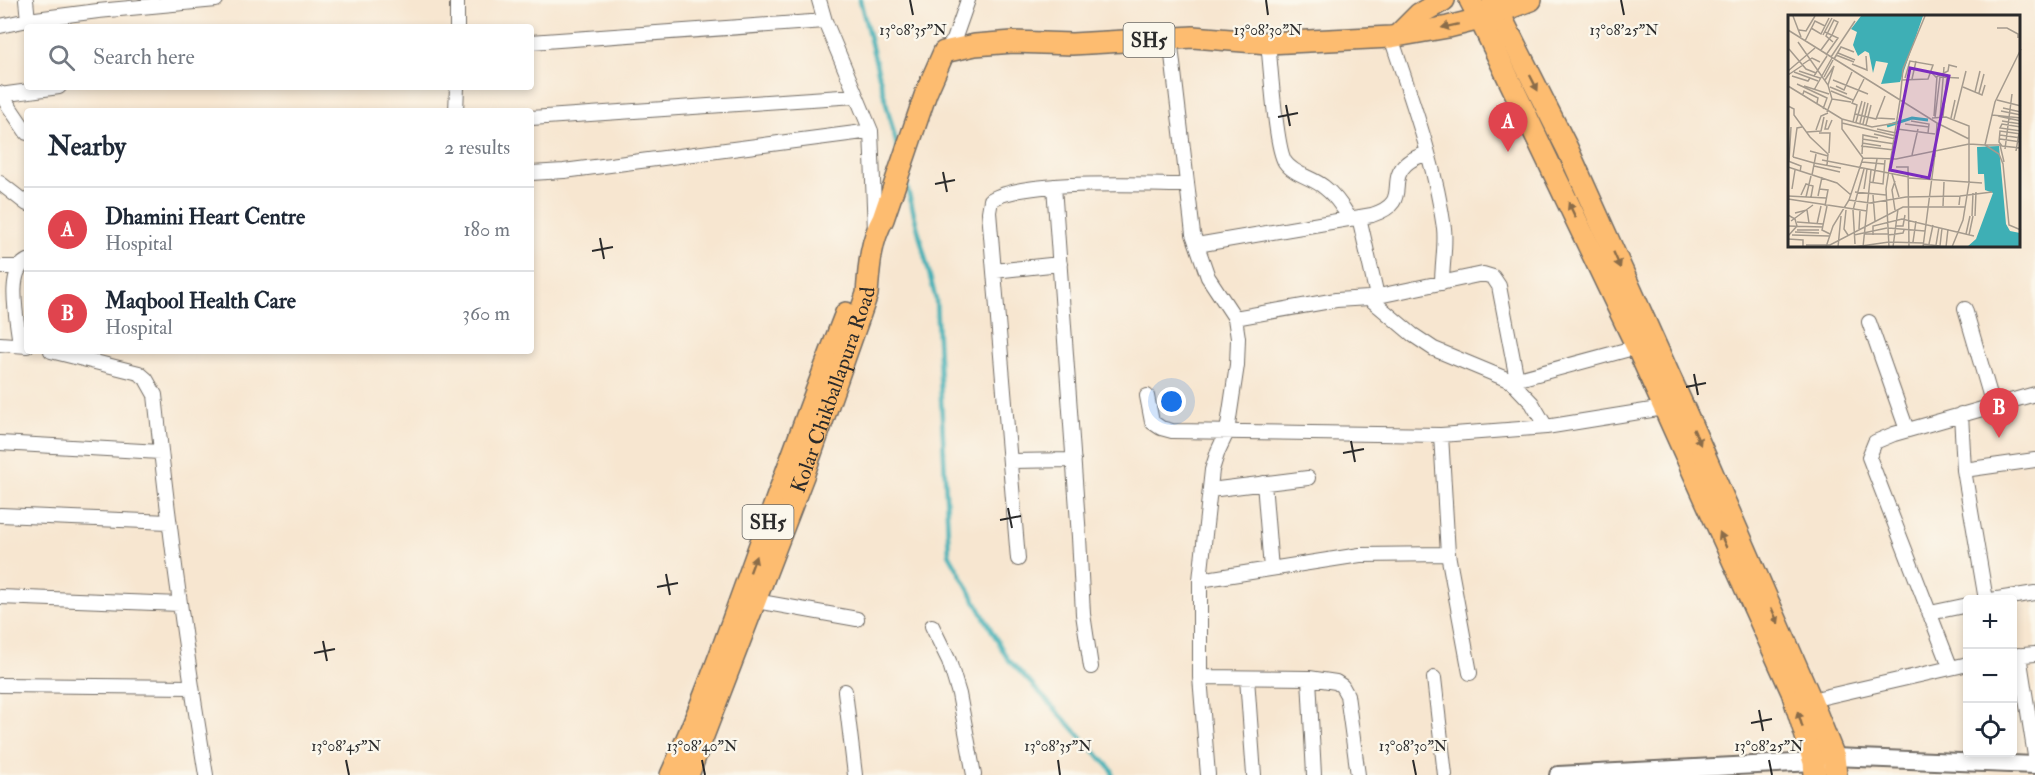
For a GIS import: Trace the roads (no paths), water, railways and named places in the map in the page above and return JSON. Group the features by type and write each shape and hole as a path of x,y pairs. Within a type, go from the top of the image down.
{"main road":[{"path":"1395,36 1423,7 1444,0"},
{"path":"1470,0 1491,10 1519,53 1578,171 1811,700 1825,767"},
{"path":"1491,10 1532,0"},
{"path":"1519,53 1514,24 1532,0"},
{"name":"SH5","path":"671,775 727,638 808,409 847,309 856,287 869,270 879,226 926,93 944,52 975,45 1013,42 1072,44 1194,37 1268,43 1395,36 1448,27 1491,10"},
{"path":"1491,10 1637,347 1825,767"},
{"name":"Kolar Chikballapura Road","path":"688,775 803,476 867,294 869,270"}],"street":[{"path":"26,0 28,20"},
{"path":"0,26 98,6 216,0"},
{"path":"457,0 457,24"},
{"path":"819,0 825,21 871,131 879,226"},
{"path":"944,52 954,40 968,0"},
{"path":"534,42 825,21"},
{"path":"1395,36 1427,153 1444,230 1442,283"},
{"path":"1170,38 1193,234 1208,277 1235,318 1238,338 1237,365 1227,432 1215,461 1210,490 1200,580 1200,678 1208,775"},
{"path":"1268,43 1280,142 1285,162 1300,174 1324,186 1354,218 1373,297 1413,335 1434,349 1514,381 1532,403 1546,427"},
{"path":"24,129 0,94 34,90"},
{"path":"456,108 457,90"},
{"path":"534,118 856,96"},
{"path":"534,173 564,171 871,131"},
{"path":"1197,245 1388,210 1394,203 1400,173 1404,165 1427,153"},
{"path":"0,183 24,202"},
{"path":"1018,559 989,212 991,200 1000,195 1054,186 1187,185"},
{"path":"1054,186 1083,614 1091,666"},
{"path":"0,267 23,264"},
{"path":"0,344 24,345 14,281 23,264"},
{"path":"994,271 1060,264"},
{"path":"1235,318 1336,300 1373,297 1483,274 1493,277 1499,286 1514,381"},
{"path":"1965,309 1993,405"},
{"path":"1869,322 1907,430"},
{"path":"1514,381 1637,347"},
{"path":"63,354 139,373 146,379 155,395 169,522 206,775"},
{"path":"1950,666 1869,457 1875,442 1907,430 2035,394"},
{"path":"1147,396 1152,422 1161,428 1227,432 1441,435 1546,427 1664,408"},
{"path":"1961,414 1964,470 1985,595"},
{"path":"1441,435 1448,554 1470,673"},
{"path":"0,443 160,452"},
{"path":"1011,461 1074,460"},
{"path":"1964,470 2035,460"},
{"path":"1210,490 1308,478"},
{"path":"1264,483 1271,569"},
{"path":"0,515 169,522"},
{"path":"1200,580 1360,555 1448,554"},
{"path":"2017,596 2035,593"},
{"path":"0,597 180,603"},
{"path":"756,601 856,619"},
{"path":"1930,613 1963,605"},
{"path":"932,626 949,661 959,694 974,775"},
{"path":"2017,656 2035,654"},
{"path":"2017,661 2035,756"},
{"path":"1811,700 1963,665"},
{"path":"1200,678 1309,678 1336,682 1342,686 1347,695 1358,775"},
{"path":"1246,678 1254,775"},
{"path":"1309,678 1314,775"},
{"path":"1434,678 1445,775"},
{"path":"0,685 192,687"},
{"path":"845,691 855,775"},
{"path":"1558,775 1825,767 2035,765"}],"waterway":[{"path":"860,0 898,150"},
{"path":"905,179 936,300 949,554 1007,658 1112,770 1113,775"}],"place":[{"name":"Dhamini Heart Centre","path":"1508,152"},
{"name":"Maqbool Health Care","path":"1999,438"}]}
